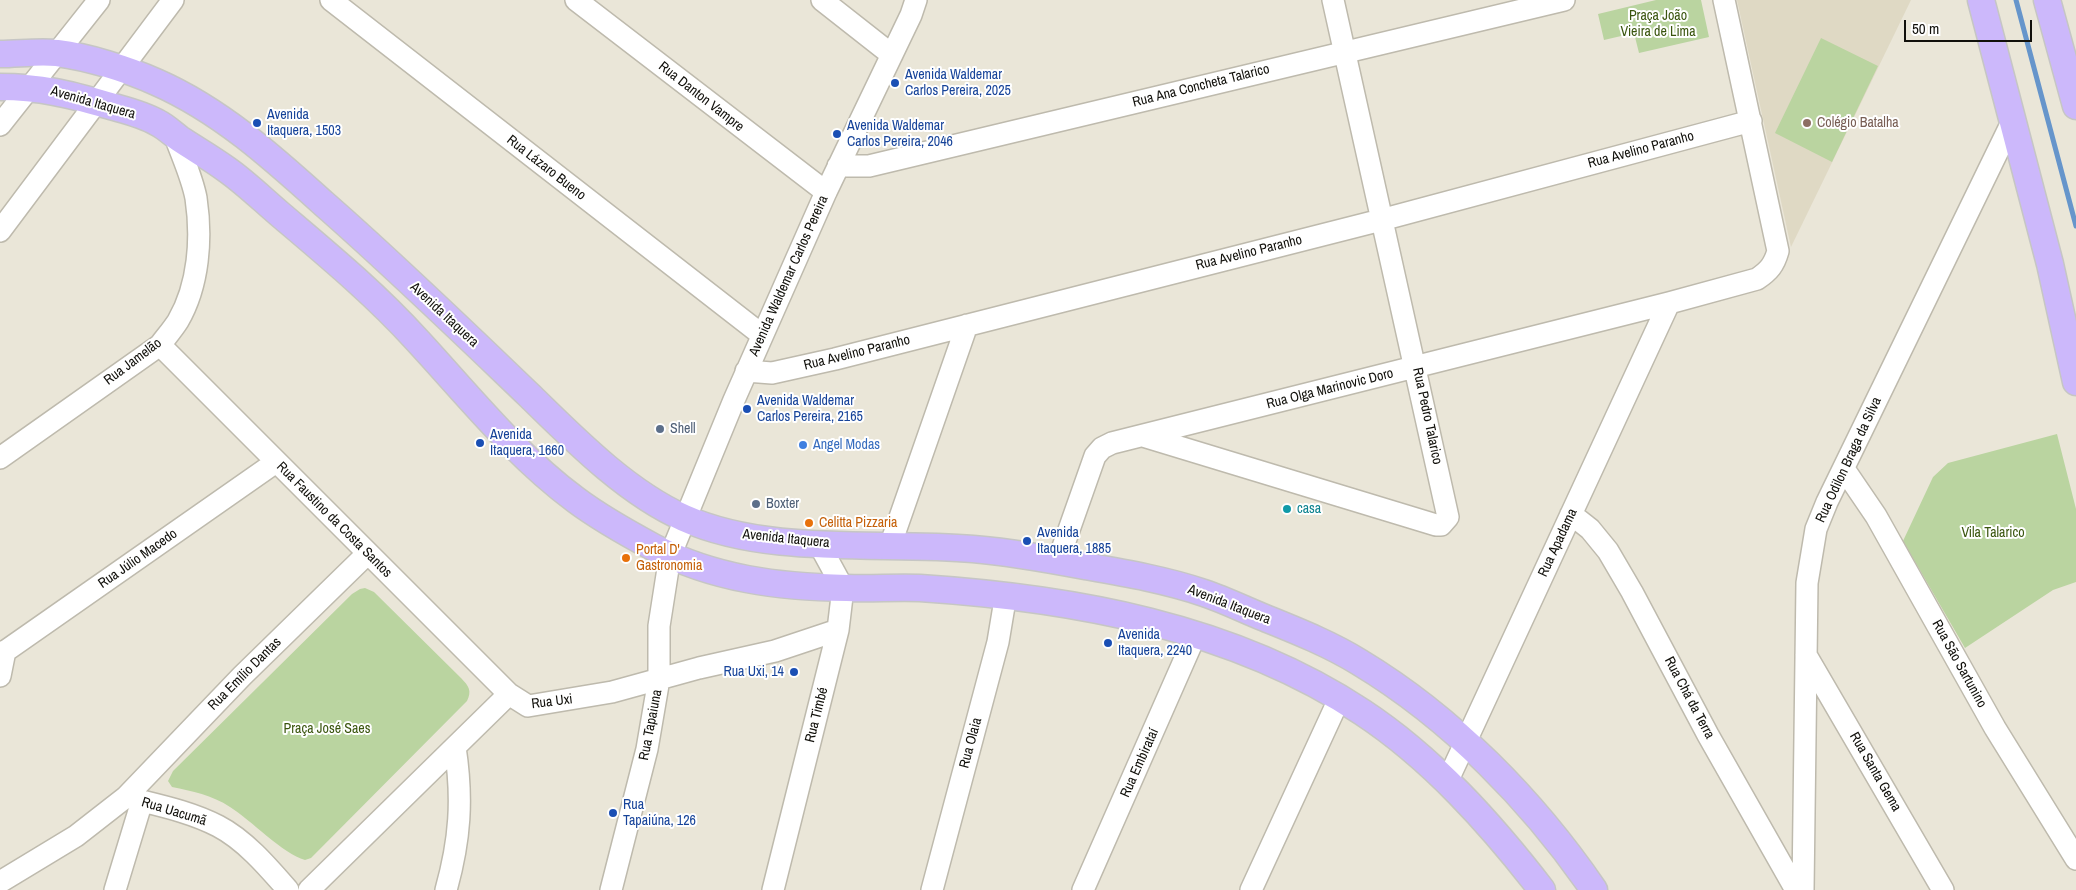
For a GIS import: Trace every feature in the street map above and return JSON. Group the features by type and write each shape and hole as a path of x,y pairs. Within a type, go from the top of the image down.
{"main road":[{"path":"1981,0 2050,264 2076,382"},
{"path":"2047,0 2076,106"},
{"name":"Avenida Itaquera","path":"0,54 56,53 120,68 155,81 188,98 253,141 361,236 591,455 644,495 684,518 728,532 758,538 819,544 973,549 1133,574 1203,592 1313,637 1359,661 1406,694 1465,742 1501,777 1541,822 1592,889"},
{"name":"Avenida Itaquera","path":"0,87 29,87 66,92 159,123 227,169 327,254 414,336 468,398 546,476 576,501 613,525 670,556 721,575 762,583 843,588 911,588 1006,594 1084,606 1195,636 1294,673 1340,697 1367,715 1412,750 1447,782 1511,849 1542,890"}],"street":[{"path":"0,125 99,0"},
{"path":"0,231 120,68 173,0"},
{"name":"Rua Lázaro Bueno","path":"331,0 762,336"},
{"name":"Rua Danton Vampre","path":"576,0 826,192"},
{"path":"822,0 892,54"},
{"name":"Avenida Waldemar Carlos Pereira","path":"670,556 746,371 826,192 916,0"},
{"name":"Rua Pedro Talarico","path":"1142,436 1441,525 1448,517 1417,368 1333,0"},
{"name":"Rua Ana Concheta Talarico","path":"838,166 869,166 1564,0"},
{"path":"1724,0 1751,122"},
{"name":"Rua Odilon Braga da Silva","path":"1802,890 1807,583 1816,529 2013,120"},
{"name":"Rua Avelino Paranho","path":"746,371 772,373 967,326 1382,220 1751,122"},
{"name":"Rua Olga Marinovic Doro","path":"1058,561 1095,456 1102,448 1112,443 1417,368 1757,279 1767,272 1774,263 1778,251 1751,122"},
{"name":"Rua Jamelão","path":"0,458 160,345 178,321 187,301 196,270 199,229 196,196 176,136"},
{"name":"Rua Apadama","path":"1447,782 1669,303"},
{"path":"890,546 967,326"},
{"name":"Rua Faustino da Costa Santos","path":"160,345 509,694"},
{"name":"Rua Júlio Macedo","path":"3,653 276,462"},
{"name":"Rua São Sartunino","path":"1844,469 1876,516 1995,728 2076,859"},
{"name":"Rua Chá da Terra","path":"1571,514 1590,529 1608,551 1796,890"},
{"path":"819,544 843,588"},
{"name":"Rua Emílio Dantas","path":"134,799 242,676 367,554"},
{"name":"Rua Tapaiuna","path":"611,890 647,749 659,679 660,626 670,556"},
{"name":"Rua Timbé","path":"773,890 838,630 843,588"},
{"name":"Rua Olaia","path":"932,890 998,642 1006,594"},
{"name":"Rua Uxi","path":"509,694 528,706 612,692 699,668 775,650 838,630"},
{"name":"Rua Embirataí","path":"1083,890 1195,636"},
{"path":"0,676 3,653"},
{"name":"Rua Santa Gema","path":"1806,655 1944,890"},
{"path":"309,890 509,694"},
{"path":"1251,890 1340,697"},
{"path":"446,890 456,851 461,805 456,747"},
{"path":"115,890 134,799"},
{"name":"Rua Uacumã","path":"0,882 134,799 190,814 219,826 244,845 288,890"}],"shaded area":[{"name":"Colégio Batalha","path":"1737,0 1911,0 1791,247"}],"green space":[{"name":"Praça João Vieira de Lima","path":"1656,0 1701,0 1709,37 1639,53 1634,33 1604,40 1598,14"},
{"path":"1821,38 1878,66 1832,162 1775,133"},
{"name":"Vila Talarico","path":"2057,434 2076,509 2076,582 2053,590 1965,648 1903,541 1933,477 1948,463"},
{"name":"Praça José Saes","path":"365,588 374,592 461,678 468,686 469,694 467,701 311,858 305,860 287,851 223,803 202,794 172,787 168,781 173,771 352,594"}],"waterway":[{"path":"2016,0 2076,226"}],"place":[{"name":"Avenida Waldemar Carlos Pereira, 2025","path":"895,83"},
{"name":"Avenida Itaquera, 1503","path":"257,123"},
{"name":"Colégio Batalha","path":"1807,123"},
{"name":"Avenida Waldemar Carlos Pereira, 2046","path":"837,134"},
{"name":"Avenida Waldemar Carlos Pereira, 2165","path":"747,409"},
{"name":"Shell","path":"660,429"},
{"name":"Avenida Itaquera, 1660","path":"480,443"},
{"name":"Angel Modas","path":"803,445"},
{"name":"Boxter","path":"756,504"},
{"name":"casa","path":"1287,509"},
{"name":"Celitta Pizzaria","path":"809,523"},
{"name":"Avenida Itaquera, 1885","path":"1027,541"},
{"name":"Portal D' Gastronomia","path":"626,558"},
{"name":"Avenida Itaquera, 2240","path":"1108,643"},
{"name":"Rua Uxi, 14","path":"794,672"},
{"name":"Rua Tapaiúna, 126","path":"613,813"}]}
